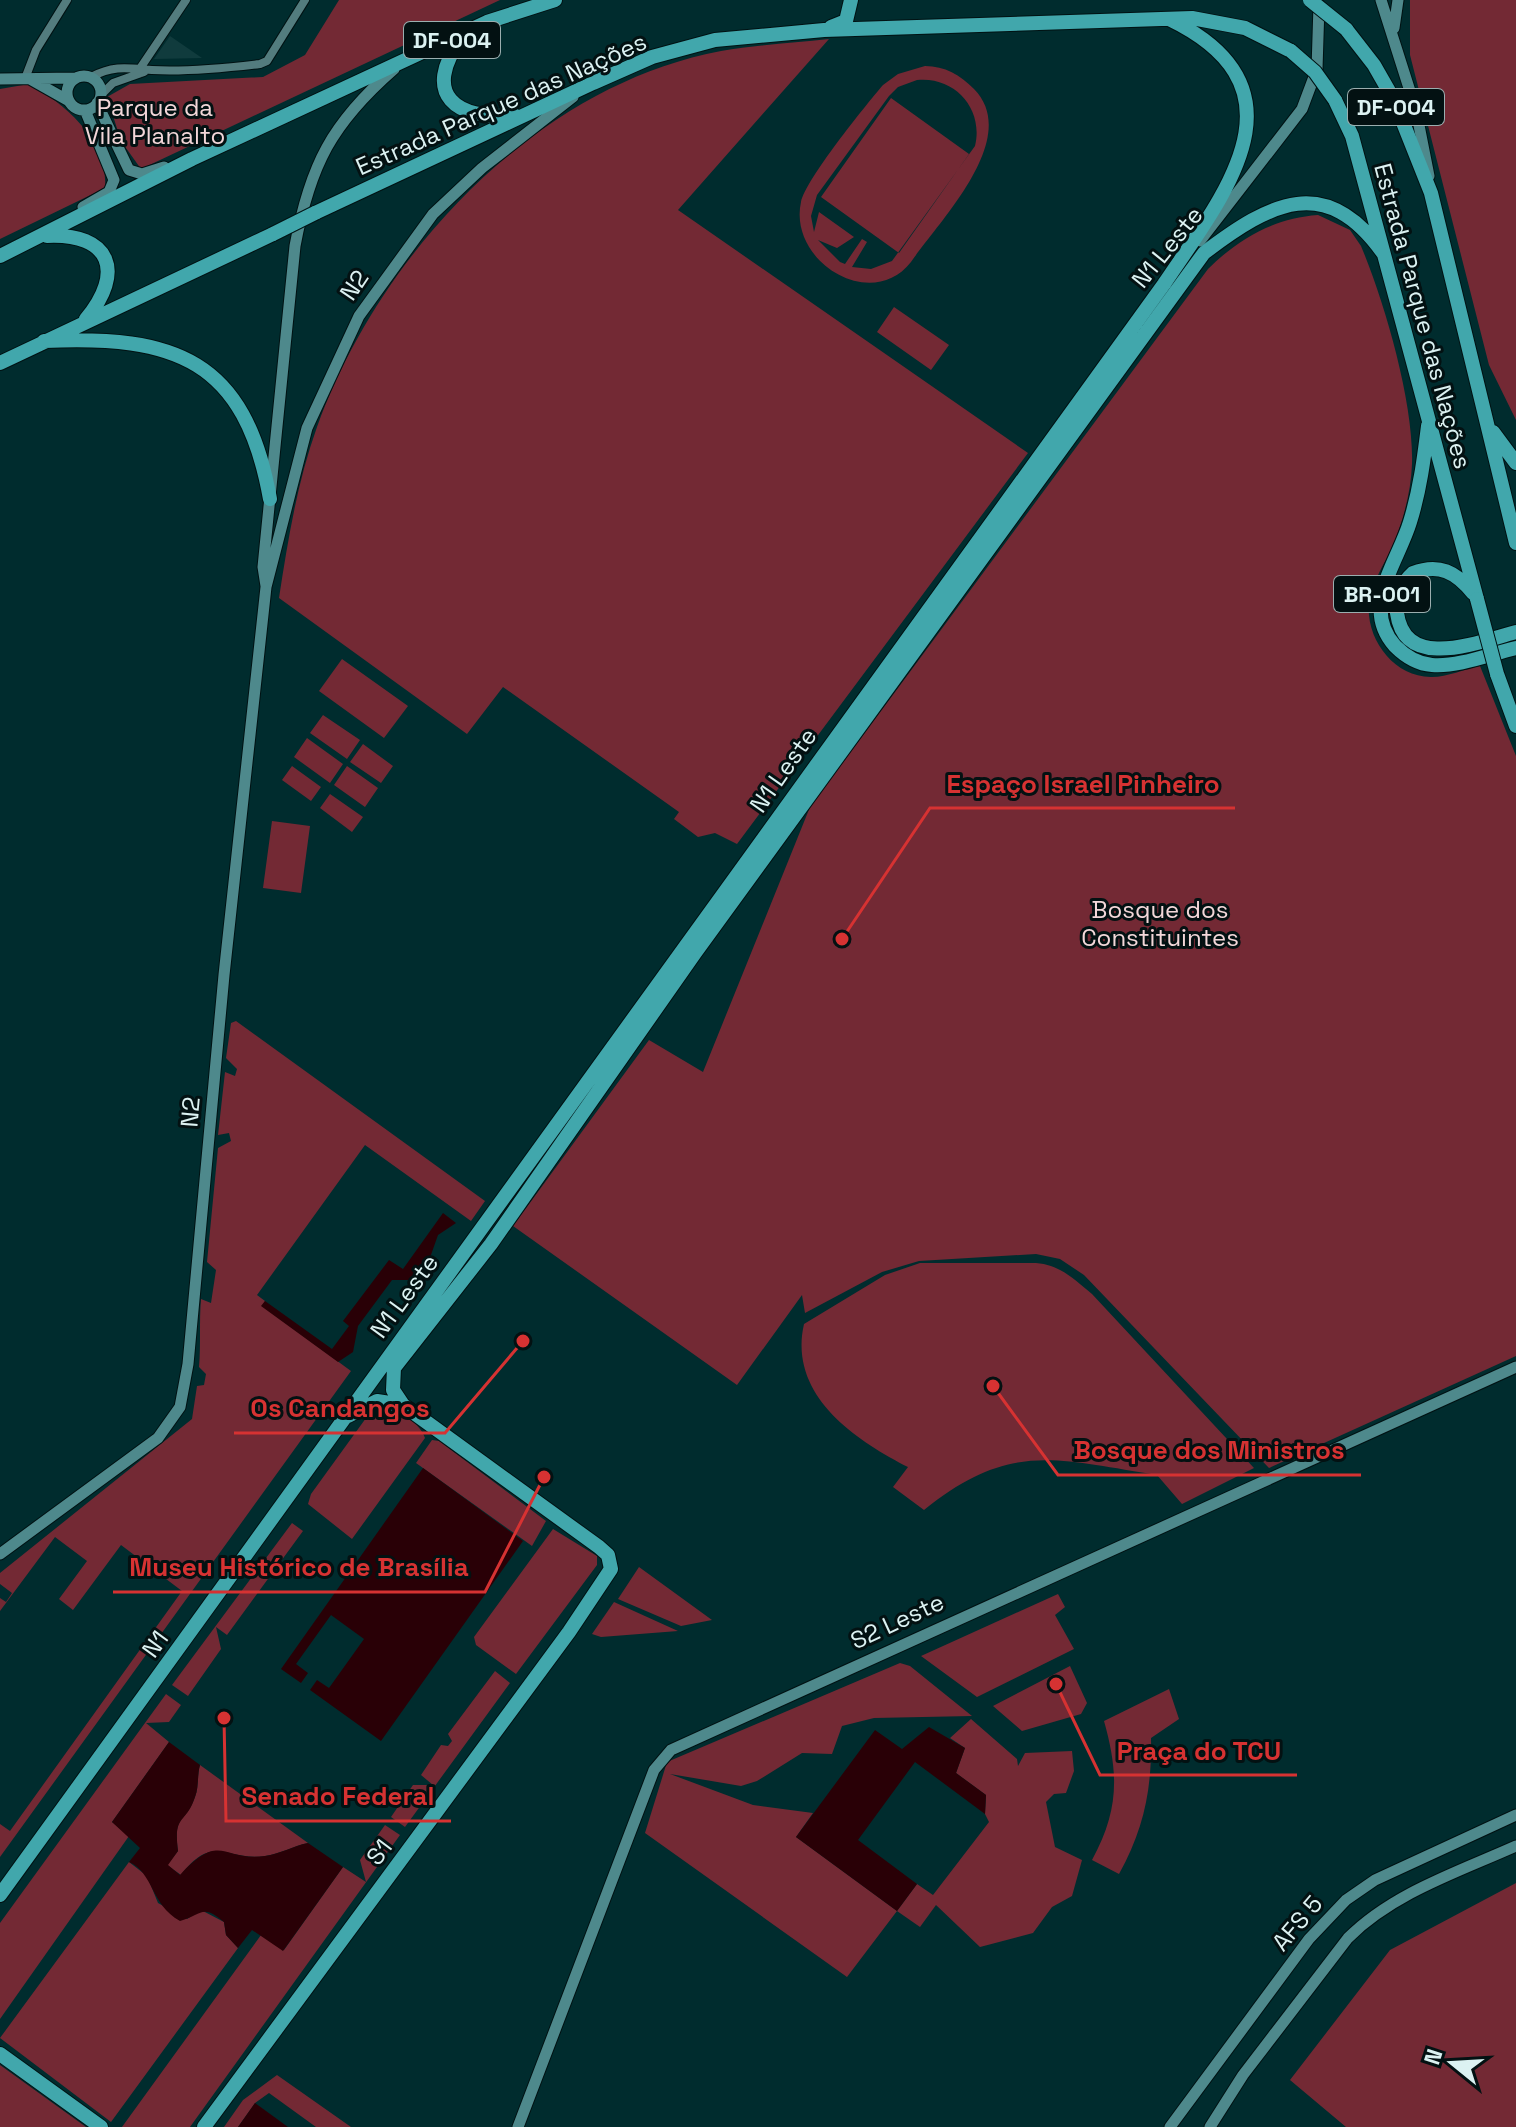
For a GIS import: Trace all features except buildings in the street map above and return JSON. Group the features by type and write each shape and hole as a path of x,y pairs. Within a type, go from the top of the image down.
{"highway":[{"name":"DF-004","path":"0,256 192,159 398,66 487,22 555,0"},
{"path":"824,30 846,21 851,0"},
{"name":"Estrada Parque das Nações","path":"1310,0 1346,29 1374,65 1394,100 1431,193 1516,543"},
{"path":"1168,289 1222,198 1241,155 1247,125 1242,84 1230,63 1215,45 1169,19"},
{"name":"Estrada Parque das Nações","path":"0,363 652,57 715,40 824,30 1169,19 1229,23 1291,51 1315,72 1335,100 1352,136 1497,674 1516,726"},
{"path":"464,35 451,52 445,70 445,87 451,101 460,110 476,115 528,113"},
{"path":"1168,289 1225,237 1267,213 1303,203 1342,210 1368,231 1383,253"},
{"path":"39,237 79,238 95,245 106,258 109,283 102,300 83,323"},
{"name":"N1 Leste","path":"403,1405 393,1390 394,1368 491,1244 1168,289"},
{"name":"N1 Leste","path":"344,1418 1168,289"},
{"path":"44,341 112,339 148,344 200,369 223,387 253,432 263,458 270,499"},
{"path":"1483,414 1516,463"},
{"name":"BR-001","path":"1429,417 1419,488 1406,534 1383,587 1381,622 1399,650 1412,660 1429,665 1445,665 1516,648"},
{"name":"BR-001","path":"1476,598 1452,573 1426,569 1405,580 1398,593 1396,611 1410,639 1433,649 1445,650 1516,632"},
{"path":"344,1418 377,1401 403,1405"},
{"name":"S1","path":"204,2127 607,1578 611,1562 599,1547 403,1405"},
{"name":"N1","path":"0,1895 344,1418"},
{"path":"0,2054 101,2127"}],"main road":[{"name":"N1 Leste","path":"1168,289 1302,109 1317,69 1319,0"},
{"path":"1381,0 1416,110 1431,193"},
{"path":"1393,33 1398,0"},
{"name":"N2","path":"266,587 263,567 295,246 303,206 314,170 334,131 359,99 398,66"},
{"path":"26,76 85,110 112,172 113,187 39,237"},
{"path":"1,77 91,77 99,85 99,100 132,172 145,174 192,159"},
{"path":"69,101 68,87 76,78"},
{"name":"N2","path":"0,1554 158,1438 180,1407 188,1364 224,975 266,587 307,428 359,316 433,214 516,140 593,83"},
{"path":"85,110 99,100"},
{"name":"S2 Leste","path":"518,2127 654,1770 671,1750 1516,1367"},
{"name":"AFS 5","path":"1170,2127 1309,1939 1346,1900 1413,1861 1516,1815"},
{"name":"AFS 5","path":"1210,2127 1243,2075 1364,1921 1423,1887 1516,1846"}],"street":[{"path":"26,76 36,50 67,0"},
{"path":"99,100 113,83 143,70 186,0"},
{"path":"91,77 110,68 143,70 260,64 267,61 305,0"}],"shaded area":[{"path":"170,36 202,58 203,58 154,59"},
{"path":"443,1213 456,1223 438,1235 426,1269 414,1280 392,1280 358,1326 353,1352 338,1362 261,1306 265,1301 332,1349 349,1326 343,1321 389,1260 403,1269"},
{"path":"423,1468 523,1541 381,1741 310,1690 317,1680 329,1688 364,1639 331,1615 296,1664 308,1673 301,1683 281,1669"},
{"path":"929,1727 965,1748 956,1773 986,1795 985,1814 915,1762 858,1840 917,1884 897,1911 796,1837 875,1730 902,1749"},
{"path":"169,1742 200,1765 195,1797 177,1830 178,1851 168,1865 180,1875 205,1854 214,1851 265,1856 308,1843 343,1867 283,1951 252,1930 238,1948 226,1935 224,1922 211,1913 202,1912 180,1921 163,1906 143,1873 129,1862 140,1848 112,1822"},
{"path":"255,2103 288,2127 238,2127"}],"green space":[{"name":"Parque da Vila Planalto","path":"339,0 500,0 141,169 121,141 107,97 130,84 263,77 305,55"},
{"path":"1410,0 1516,0 1516,420 1489,365 1410,55"},
{"path":"829,39 678,210 1028,453 737,844 715,833 698,837 674,819 679,812 503,687 467,734 279,598 304,469 317,427 345,363 380,301 423,242 472,188 528,140 588,100 653,70 721,51"},
{"path":"925,66 958,76 974,89 986,109 988,131 983,154 971,178 911,262 894,276 875,282 855,281 836,273 820,260 807,243 800,224 801,202 813,177 837,143 883,85 898,74","holes":["917,80 931,80 954,89 971,108 977,132 975,146 892,261 871,269 852,267 867,242 862,239 845,264 840,262 818,240 837,248 854,237 819,212 814,232 811,216 817,195 889,96 898,87"]},
{"path":"29,84 57,102 82,126 100,155 105,188 0,239 0,89"},
{"path":"891,98 969,154 899,253 821,197"},
{"name":"Bosque dos Constituintes","path":"1318,215 1350,230 1361,246 1388,324 1408,413 1412,464 1410,485 1400,527 1370,597 1371,625 1376,639 1393,662 1418,675 1438,677 1480,666 1516,756 1516,1356 1269,1468 1084,1275 1060,1259 1036,1254 919,1261 882,1272 805,1313 802,1295 737,1385 513,1226 649,1040 703,1072 810,807 1208,269 1232,248 1272,225"},
{"path":"894,307 949,345 931,370 877,332"},
{"path":"342,659 408,706 384,738 319,691"},
{"path":"323,715 360,740 347,759 310,733"},
{"path":"307,738 343,764 330,783 294,757"},
{"path":"363,744 393,766 381,783 350,762"},
{"path":"292,766 321,787 311,801 282,780"},
{"path":"347,766 378,788 365,807 334,785"},
{"path":"330,794 363,817 352,832 320,808"},
{"path":"272,821 310,826 301,893 263,888"},
{"path":"236,1021 485,1201 471,1221 365,1145 257,1295 265,1301 262,1306 351,1371 0,1857 0,1824 10,1831 182,1591 121,1545 73,1610 59,1599 87,1561 55,1537 0,1611 0,1598 6,1602 12,1593 0,1584 0,1573 192,1419 197,1386 204,1385 206,1374 199,1367 201,1299 211,1303 216,1270 207,1262 218,1148 231,1141 229,1133 218,1135 225,1072 235,1076 237,1069 226,1058 231,1023"},
{"path":"920,1263 1036,1263 1066,1274 1092,1294 1254,1468 1182,1504 1157,1475 1061,1461 1009,1464 982,1473 924,1510 893,1487 908,1467 866,1443 847,1428 815,1393 806,1372 802,1349 804,1324 885,1275"},
{"path":"374,1407 404,1416 417,1425 425,1438 352,1539 308,1504 311,1494"},
{"path":"432,1440 439,1441 546,1521 532,1546 416,1463"},
{"path":"292,1523 303,1531 227,1635 216,1627 221,1649 188,1696 172,1685"},
{"path":"553,1529 597,1556 597,1565 516,1674 476,1645 474,1637"},
{"path":"639,1567 712,1620 681,1626 618,1599"},
{"path":"1058,1594 1065,1607 1055,1615 1074,1649 977,1697 921,1656"},
{"path":"614,1602 678,1631 601,1637 592,1634"},
{"path":"900,1663 910,1666 972,1716 874,1718 842,1726 832,1754 802,1753 757,1781 741,1786 670,1774 753,1805 813,1813 796,1837 897,1911 847,1977 645,1833 667,1762"},
{"path":"1070,1666 1087,1703 1081,1714 1022,1731 993,1706"},
{"path":"495,1671 510,1683 405,1827 391,1817 413,1785 433,1785 421,1775 441,1745 448,1746 452,1741 448,1734"},
{"path":"1169,1689 1179,1719 1151,1738 1145,1808 1135,1841 1119,1874 1092,1860 1107,1825 1114,1792 1112,1758 1104,1721"},
{"path":"166,1694 181,1705 169,1722 146,1723 169,1742 112,1822 129,1836 0,2019 0,1923"},
{"path":"971,1719 1017,1759 1018,1766 1025,1753 1072,1751 1074,1771 1066,1793 1054,1794 1046,1802 1055,1847 1082,1860 1072,1896 1052,1907 1033,1933 980,1947 936,1905 920,1927 897,1911 917,1884 933,1895 989,1822 985,1814 986,1795 956,1773 965,1748 950,1738"},
{"path":"200,1765 308,1843 265,1856 212,1852 193,1862 181,1875 167,1865 178,1851 177,1830 195,1797"},
{"path":"385,1825 400,1835 190,2127 122,2127 261,1935 284,1950 343,1867 366,1882 360,1860"},
{"path":"129,1862 147,1876 158,1903 187,1919 201,1910 224,1922 226,1935 238,1948 111,2122 0,2038"},
{"path":"1516,1883 1516,2127 1346,2127 1290,2080 1390,1950"},
{"path":"0,2065 86,2127 0,2127"},
{"path":"277,2075 351,2127 316,2127 269,2093 255,2103 238,2127 224,2127 243,2100"}],"place":[{"name":"Espaço Israel Pinheiro","path":"842,939"},
{"name":"Os Candangos","path":"523,1341"},
{"name":"Bosque dos Ministros","path":"993,1386"},
{"name":"Museu Histórico de Brasília","path":"544,1477"},
{"name":"Praça do TCU","path":"1056,1684"},
{"name":"Senado Federal","path":"224,1718"}]}
